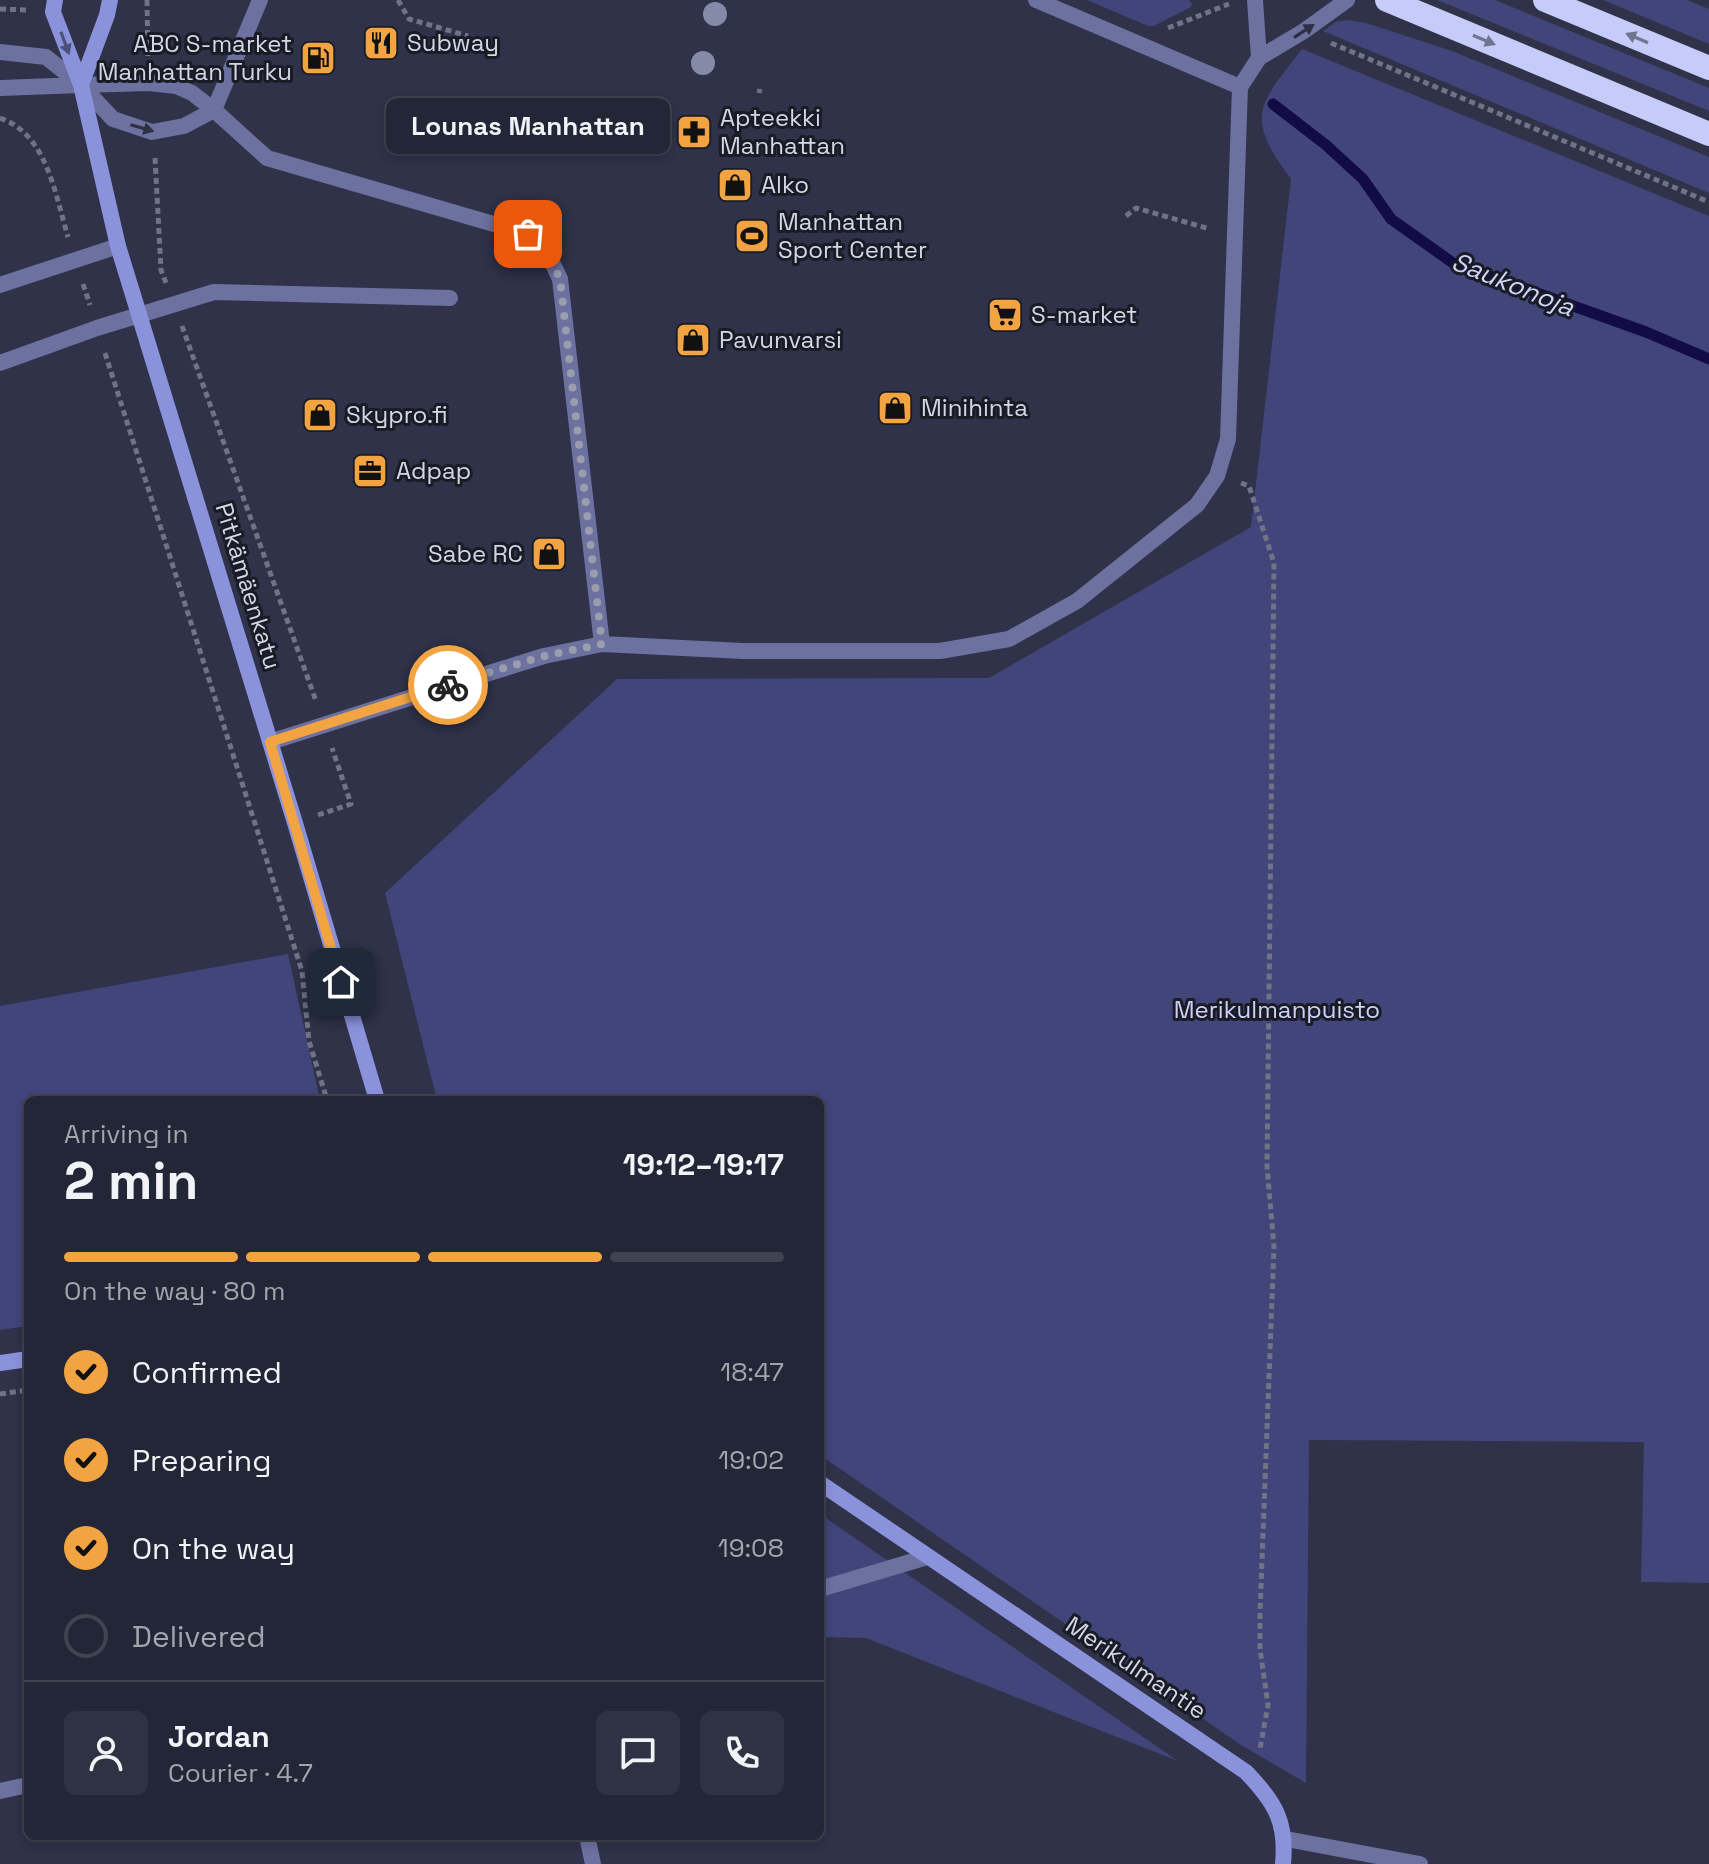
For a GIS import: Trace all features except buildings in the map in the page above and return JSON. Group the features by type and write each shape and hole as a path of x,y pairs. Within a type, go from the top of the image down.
{"highway":[{"path":"1387,0 1709,134"},
{"path":"1545,0 1709,68"}],"street":[{"name":"Pitkämäenkatu","path":"55,0 53,12 81,85 118,246 376,1096"},
{"path":"81,85 110,0"},
{"path":"0,52 46,57 81,85 113,119 152,132 184,126 214,110 260,0"},
{"path":"1036,0 1240,87"},
{"path":"1255,0 1259,58"},
{"path":"270,742 544,656 602,644 743,651 940,651 1009,639 1077,601 1197,505 1217,476 1228,439 1240,87 1259,58 1347,0"},
{"path":"0,88 149,83 176,86 192,93 214,110 267,158 528,234 550,258 560,279 602,644"},
{"path":"0,285 118,246"},
{"path":"0,363 139,314 214,292 450,298"},
{"path":"0,1363 24,1360"},
{"name":"Merikulmantie","path":"824,1486 1246,1772 1272,1805 1286,1839"},
{"path":"824,1588 927,1557"},
{"path":"0,1791 24,1786"},
{"path":"1283,1864 1286,1839 1420,1864"},
{"path":"588,1840 593,1864"}],"path":[{"path":"147,0 149,83"},
{"path":"398,0 409,19 468,36"},
{"path":"1134,42 1230,3 1222,0"},
{"path":"0,9 26,10"},
{"path":"1304,31 1709,202"},
{"path":"0,118 33,140 53,189 302,971 309,1041 326,1096"},
{"path":"152,132 161,270 351,804"},
{"path":"1126,216 1136,208 1235,236"},
{"path":"1217,476 1249,486 1274,563 1267,1167 1274,1247 1260,1612 1260,1649 1268,1705 1258,1760"},
{"path":"0,1394 24,1391"}],"green space":[{"path":"1087,0 1189,0 1192,4 1154,26 1148,26"},
{"path":"1437,0 1495,0 1709,88 1709,111"},
{"path":"1603,0 1687,0 1709,9 1709,44"},
{"path":"1336,22 1366,23 1452,51 1709,157 1709,193 1323,31"},
{"name":"Merikulmanpuisto","path":"1302,49 1709,216 1709,1583 1641,1582 1644,1442 1309,1440 1306,1783 1241,1745 824,1458 824,1096 436,1096 385,893 617,679 989,678 1251,527 1291,179 1276,158 1262,125 1262,112 1275,84"},
{"path":"288,954 319,1096 24,1096 24,1327 0,1330 0,1006"},
{"path":"824,1517 1178,1761 866,1638 824,1637"}],"waterway":[{"name":"Saukonoja","path":"1273,104 1326,145 1363,179 1391,219 1453,263 1646,332 1709,359"}],"way so far":[{"path":"448,685 544,656 602,644 560,279 550,258 528,234"}],"place":[{"name":"Subway","path":"381,43"},
{"name":"ABC S-market Manhattan Turku","path":"318,58"},
{"name":"Apteekki Manhattan","path":"694,132"},
{"name":"Alko","path":"735,185"},
{"name":"Lounas Manhattan","path":"528,234"},
{"name":"Manhattan Sport Center","path":"752,236"},
{"name":"S-market","path":"1005,315"},
{"name":"Pavunvarsi","path":"693,340"},
{"name":"Minihinta","path":"895,408"},
{"name":"Skypro.fi","path":"320,415"},
{"name":"Adpap","path":"370,471"},
{"name":"Sabe RC","path":"549,554"}],"route":[{"path":"341,982 270,742 448,685"}]}
